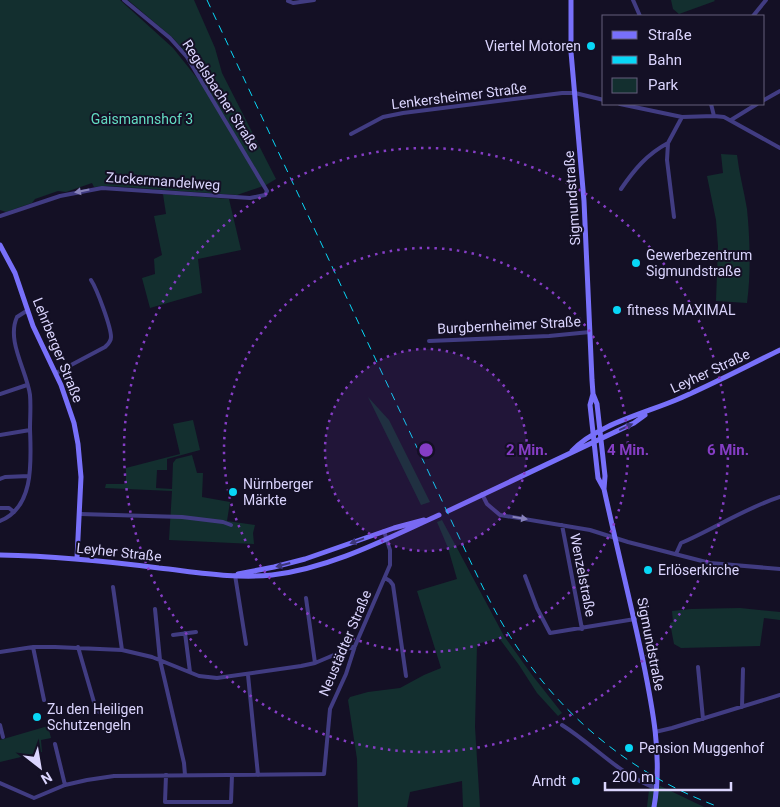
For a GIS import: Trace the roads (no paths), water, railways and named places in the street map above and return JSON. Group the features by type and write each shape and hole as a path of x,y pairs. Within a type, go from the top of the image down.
{"main road":[{"name":"Sigmundstraße","path":"571,0 574,94 584,201 594,394 597,404 605,476 604,488"},
{"name":"Lehrberger Straße","path":"0,245 15,273 35,331 56,373 72,415 78,444 81,476 77,558"},
{"name":"Leyher Straße","path":"572,451 592,436 630,417 649,412 780,350"},
{"name":"Sigmundstraße","path":"594,394 590,405 598,478 604,488 635,619 655,732 657,757 654,807"},
{"name":"Leyher Straße","path":"448,511 634,423 649,412"},
{"name":"Leyher Straße","path":"0,555 77,558 247,577 260,576 303,569 333,560 387,539 439,515"},
{"name":"Leyher Straße","path":"236,575 306,558 384,531 434,518"}],"street":[{"name":"Regelsbacher Straße","path":"124,0 170,38 187,57 267,191"},
{"path":"288,1 293,3 314,0"},
{"path":"633,0 640,15"},
{"path":"754,15 766,0"},
{"path":"765,99 780,91"},
{"name":"Lenkersheimer Straße","path":"351,134 393,114 562,93 602,100"},
{"path":"625,105 682,117 714,116 731,120 780,148"},
{"path":"711,105 714,116"},
{"path":"731,120 755,105"},
{"path":"674,217 667,160 668,143 682,117"},
{"path":"621,189 635,170 654,150 668,143"},
{"name":"Zuckermandelweg","path":"0,216 60,196 102,188 250,198 265,195 267,191"},
{"path":"56,373 106,347 110,342 111,335 96,286 91,280"},
{"path":"0,521 14,512 22,502 32,455 30,394 17,354 14,332 17,317 28,310"},
{"name":"Burgbernheimer Straße","path":"429,341 549,336 590,332"},
{"path":"0,394 27,385"},
{"path":"0,435 30,430"},
{"path":"0,479 29,476"},
{"path":"482,494 491,508 500,515 600,532 616,538 720,564 780,569"},
{"path":"676,554 681,543 753,507 780,497"},
{"path":"0,508 9,508 14,512"},
{"path":"80,514 174,516 222,522 230,525"},
{"name":"Wenzelstraße","path":"562,525 582,629"},
{"name":"Neustädter Straße","path":"0,783 34,798 65,785 113,776 324,774 330,708 385,578 390,559 384,531"},
{"path":"236,575 246,644"},
{"path":"525,576 548,632 553,634 635,619"},
{"name":"Neustädter Straße","path":"385,578 390,580 393,585 406,676"},
{"path":"113,587 122,650"},
{"path":"306,598 315,662"},
{"path":"155,609 160,660 184,763 185,775"},
{"path":"173,635 196,632"},
{"path":"185,633 190,672"},
{"path":"0,652 33,647 78,647 122,650 160,660 190,672 212,678 248,675 301,666 355,646"},
{"path":"33,647 44,700"},
{"path":"78,647 96,709 99,712"},
{"path":"698,667 703,718"},
{"path":"742,706 743,669"},
{"path":"248,675 258,775"},
{"path":"655,732 780,695"},
{"path":"0,725 3,737"},
{"path":"562,725 577,734 630,775 656,788"},
{"path":"55,744 65,785"},
{"path":"166,775 165,802 231,802 232,775"}],"railway":[{"path":"207,0 472,564 492,605 515,644 556,697 604,742 630,762 659,779 719,807"}],"place":[{"name":"Viertel Motoren","path":"591,46"},
{"name":"Gewerbezentrum Sigmundstraße","path":"636,263"},
{"name":"fitness MAXIMAL","path":"617,310"},
{"name":"Nürnberger Märkte","path":"233,492"},
{"name":"Erlöserkirche","path":"648,570"},
{"name":"Zu den Heiligen Schutzengeln","path":"37,717"},
{"name":"Pension Muggenhof","path":"629,748"},
{"name":"Arndt","path":"576,781"}],"park label":[{"name":"Gaismannshof 3","path":"142,119"}]}
